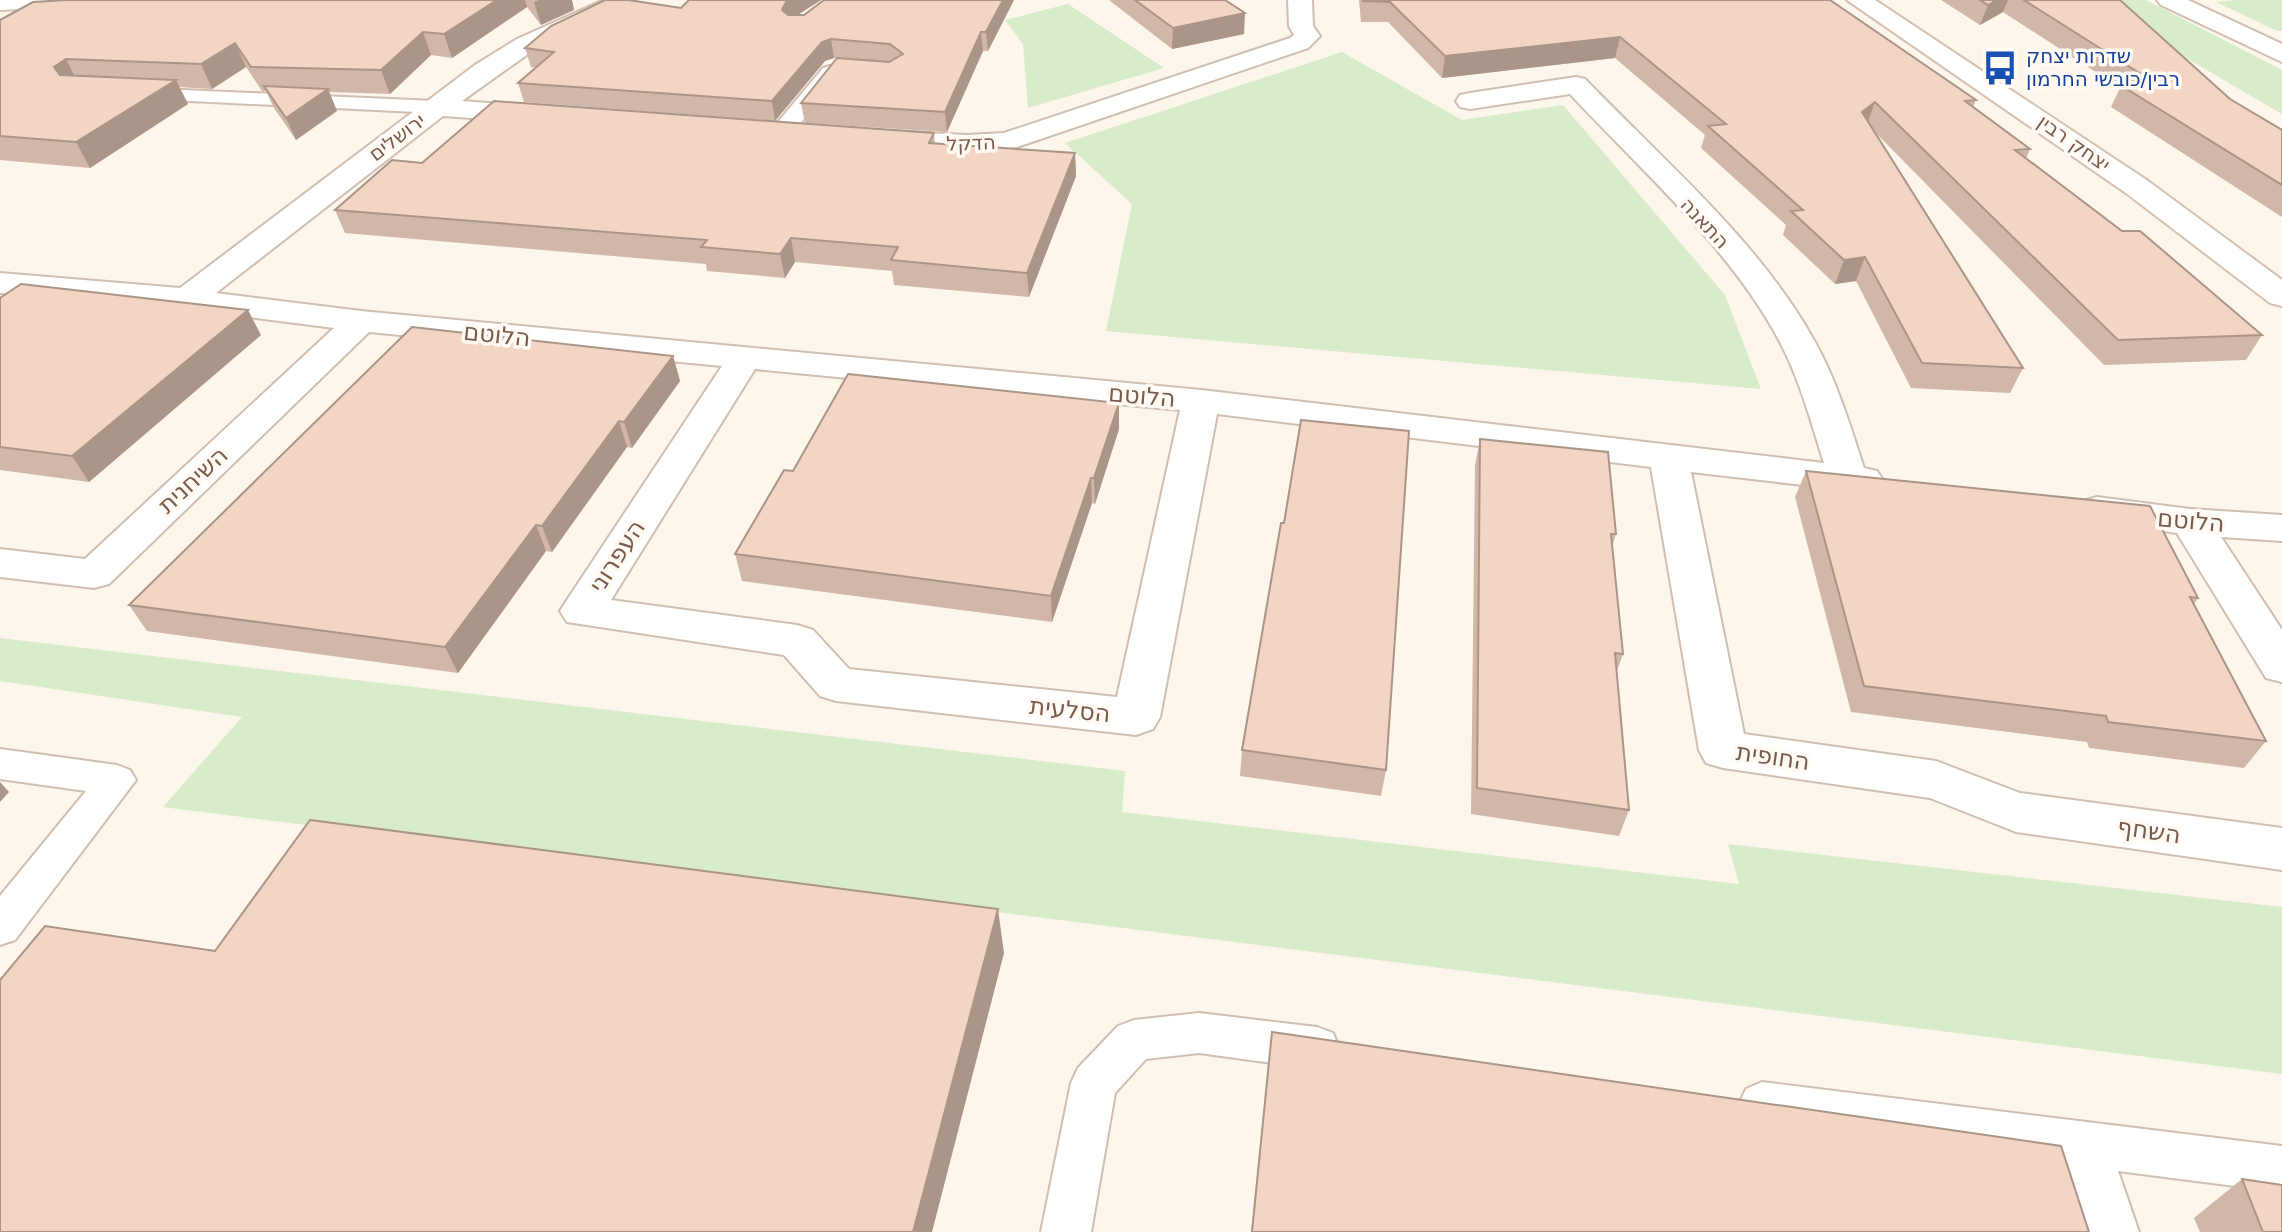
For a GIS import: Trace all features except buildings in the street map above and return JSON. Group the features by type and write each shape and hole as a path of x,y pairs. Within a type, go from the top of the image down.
{"street":[{"path":"0,3 72,0"},
{"name":"ירושלים","path":"187,299 436,107 526,44 624,0"},
{"name":"הדקל","path":"857,138 933,144 1007,141 1299,43 1307,36 1301,26 1300,0"},
{"name":"יצחק רבין","path":"1859,0 2137,187 2282,296"},
{"path":"2169,0 2282,54"},
{"name":"התאנה","path":"1470,101 1576,85 1740,261 1788,325 1816,383 1848,478"},
{"path":"436,107 561,116"},
{"path":"750,130 811,135"},
{"name":"הלוטם","path":"0,283 187,299 361,321 744,359 1201,401 1895,484"},
{"name":"השיחנית","path":"0,563 94,574 361,321"},
{"name":"העפרוני","path":"744,359 582,611 797,641"},
{"name":"הסלעית","path":"797,641 836,684 1136,717 1201,401"},
{"name":"החופית","path":"1669,458 1723,750 1936,780 2016,812"},
{"name":"הלוטם","path":"2065,506 2190,522 2282,528"},
{"path":"2190,522 2282,666"},
{"name":"השחף","path":"2016,812 2282,849"}],"lane":[{"path":"781,133 834,67 849,68"},
{"path":"112,93 436,107"},
{"path":"0,764 117,780 0,927"},
{"path":"1066,1232 1094,1083 1134,1040 1199,1033 1357,1053"},
{"path":"1721,1099 2282,1169"},
{"path":"2085,1144 2114,1232"}],"green space":[{"path":"2087,0 2146,0 2282,70 2282,114"},
{"path":"2282,0 2282,31 2216,2"},
{"path":"1068,4 1164,68 1028,108 1023,44 1005,20"},
{"path":"1342,52 1462,120 1563,105 1725,295 1761,389 1106,331 1132,204 1065,143"},
{"path":"0,638 1125,771 1122,812 1739,884 1728,844 2282,907 2282,1074 163,807 242,717 0,681"}],"place":[{"name":"שדרות יצחק רבין/כובשי החרמון","path":"2000,68"}]}
